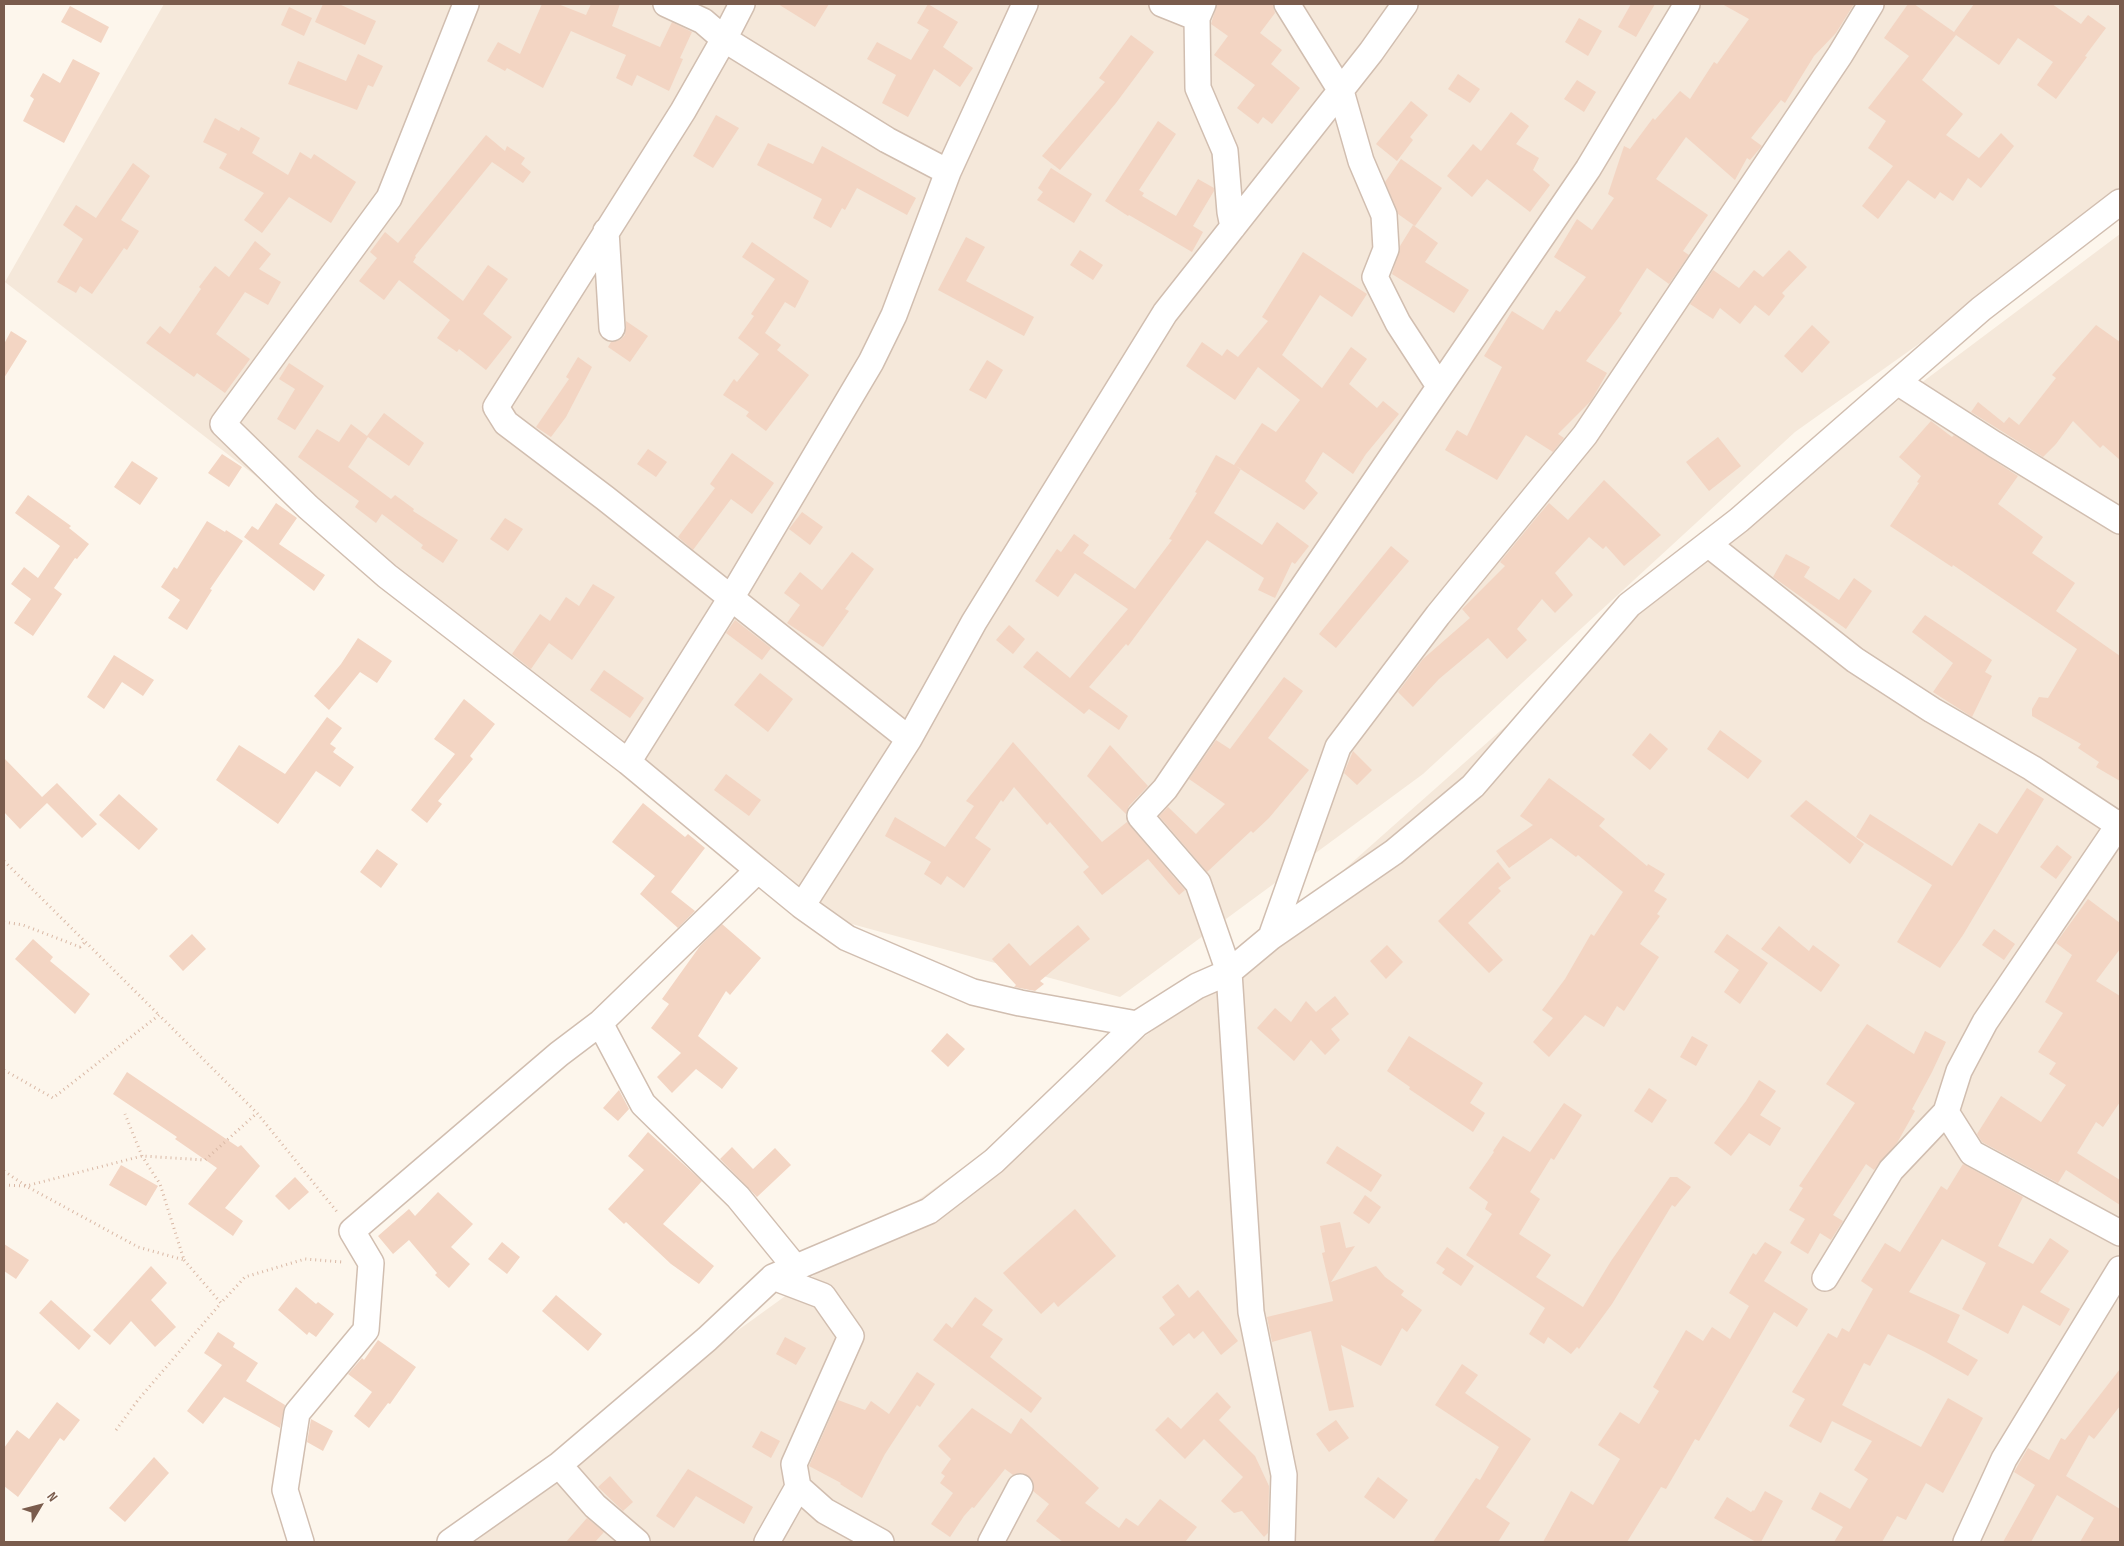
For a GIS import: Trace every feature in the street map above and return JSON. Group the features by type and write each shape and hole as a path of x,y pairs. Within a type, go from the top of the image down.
{"street":[{"path":"466,4 389,198 223,424 308,506 386,576 628,762 802,906 847,938 973,992 1020,1003 1137,1024"},
{"path":"666,4 703,21 724,39 887,140 948,172"},
{"path":"742,4 683,111 496,407 506,423 909,739"},
{"path":"628,762 731,598 871,362 894,315 948,172 1025,4"},
{"path":"1162,4 1200,11 1198,88 1224,151 1233,227"},
{"path":"1287,4 1340,91 1360,161 1384,214 1386,249 1376,277 1398,323 1439,386"},
{"path":"802,906 909,739 974,622 1165,313 1340,91 1405,4"},
{"path":"1282,1542 1284,1475 1251,1312 1229,972 1198,883 1140,816 1165,788 1588,169 1687,4"},
{"path":"1271,937 1338,747 1438,615 1585,435 1840,55 1871,4"},
{"path":"450,1542 559,1464 784,1272 929,1211 994,1161 1137,1024 1197,986 1229,972 1271,937 1394,852 1473,786 1629,605 1708,544 1899,382 1981,309 2120,202"},
{"path":"606,231 612,328"},
{"path":"1899,382 2120,521"},
{"path":"1708,544 1855,660 1932,710 2032,768 2120,825 1985,1022 1959,1071 1946,1112 1891,1170 1825,1278"},
{"path":"301,1542 285,1490 297,1413 366,1330 371,1263 352,1231 559,1054 600,1023 758,870"},
{"path":"600,1023 643,1104 738,1198 784,1272 823,1296 851,1336 794,1464 798,1487 825,1511 881,1542"},
{"path":"1946,1112 1972,1153 2120,1233"},
{"path":"1966,1542 2004,1459 2120,1269"},
{"path":"559,1464 595,1506 638,1542"},
{"path":"767,1542 798,1487"},
{"path":"991,1542 1020,1487"}],"path":[{"path":"4,861 257,1113 352,1231"},
{"path":"4,922 23,925 80,947 85,942"},
{"path":"4,1070 53,1098 159,1015"},
{"path":"4,1185 26,1186 142,1156 205,1160 257,1113"},
{"path":"125,1114 142,1156 160,1184 184,1260 221,1303"},
{"path":"4,1171 26,1186 138,1247 184,1260"},
{"path":"116,1430 138,1400 245,1277 305,1260 371,1263"}],"shaded area":[{"path":"164,4 2120,4 2120,201 1795,432 1423,774 1120,997 826,917 5,282"},
{"path":"2120,234 2120,1542 475,1542 730,1336 1206,992 1534,701 1805,470"}],"building":[{"path":"323,4 339,4 376,21 365,45 315,22"},
{"path":"542,4 558,4 586,15 591,4 620,4 612,26 660,47 672,22 692,32 680,58 683,59 669,91 637,75 632,86 616,78 626,55 571,31 543,88 507,68 505,71 487,61 498,42 520,54"},
{"path":"778,4 829,4 815,27"},
{"path":"928,4 958,22 943,47 973,68 960,87 934,69 908,117 882,103 896,75 867,59 877,42 911,60 929,30 917,23"},
{"path":"1217,4 1273,4 1275,13 1260,33 1282,50 1271,64 1300,88 1272,124 1263,117 1258,124 1237,108 1255,85 1214,55 1228,36 1211,24"},
{"path":"1631,4 1655,4 1636,37 1618,27"},
{"path":"1722,4 1854,4 1836,33 1814,56 1785,103 1781,100 1751,138 1762,146 1750,160 1747,158 1735,180 1686,137 1656,179 1708,215 1683,251 1689,255 1669,284 1647,268 1619,311 1622,313 1586,361 1607,373 1591,401 1558,434 1564,438 1553,452 1526,435 1497,480 1445,450 1457,430 1467,436 1502,367 1484,356 1512,311 1543,330 1556,310 1560,312 1586,277 1554,257 1577,219 1592,230 1614,198 1608,194 1624,146 1630,149 1653,118 1655,120 1680,91 1690,99 1714,62 1717,64 1749,19"},
{"path":"1908,4 1914,4 1954,32 1974,4 2052,4 2081,24 2088,15 2106,28 2056,99 2037,85 2053,62 2018,38 1999,65 1956,35 1922,80 1963,114 1946,135 1979,158 2001,133 2014,146 1981,188 1968,178 1953,201 1940,192 1935,199 1908,180 1878,219 1862,206 1893,166 1868,148 1886,121 1868,108 1909,56 1884,38"},
{"path":"70,6 109,27 101,43 61,22"},
{"path":"289,7 312,18 304,36 281,25"},
{"path":"1579,18 1602,31 1588,56 1565,42"},
{"path":"1131,35 1154,52 1116,103 1060,170 1042,156 1105,82 1099,78"},
{"path":"358,54 383,66 373,87 368,85 357,110 288,84 298,61 346,81"},
{"path":"73,59 100,73 64,143 23,121 34,99 30,96 43,73 60,83"},
{"path":"1458,74 1480,89 1470,103 1448,89"},
{"path":"1577,80 1596,92 1584,112 1564,99"},
{"path":"1411,101 1428,115 1410,137 1413,140 1397,161 1376,144"},
{"path":"1511,112 1529,126 1516,144 1539,158 1533,170 1550,185 1530,212 1487,179 1472,197 1447,176 1473,144 1481,151"},
{"path":"716,115 739,128 713,168 693,156"},
{"path":"215,118 239,131 241,127 260,138 252,153 288,175 300,152 311,159 314,154 356,182 331,223 289,197 262,233 244,220 264,193 219,168 227,154 203,142"},
{"path":"1158,121 1176,134 1139,190 1144,193 1142,196 1176,216 1198,179 1214,188 1193,226 1203,232 1192,252 1105,201"},
{"path":"486,135 505,151 507,146 525,158 521,164 531,172 523,183 492,162 415,256 413,262 463,301 488,265 508,279 483,314 512,337 486,370 459,349 457,352 437,338 450,320 399,280 384,300 359,281 377,258 370,252 385,232 398,243"},
{"path":"768,143 813,164 822,146 916,198 907,215 857,188 845,210 842,208 831,228 813,218 822,199 757,165"},
{"path":"1401,159 1442,188 1415,226 1398,214 1385,182"},
{"path":"133,163 150,176 121,220 139,231 127,250 124,248 92,294 80,286 76,293 57,282 83,239 63,225 76,205 96,218"},
{"path":"1051,168 1092,194 1074,223 1037,200 1043,192 1038,188"},
{"path":"1413,225 1438,243 1425,262 1469,290 1454,313 1392,274 1400,246"},
{"path":"966,237 985,247 966,281 1034,317 1024,336 938,290"},
{"path":"255,241 271,254 259,269 281,282 268,305 245,292 216,334 250,359 225,393 197,373 194,377 146,343 160,326 170,334 201,289 199,287 215,266 229,277"},
{"path":"752,242 809,281 795,308 785,302 765,333 781,345 777,350 809,375 766,431 746,416 749,412 723,395 734,379 737,382 759,354 738,338 754,316 751,314 775,279 742,257"},
{"path":"1080,250 1103,265 1093,280 1070,265"},
{"path":"1789,250 1807,267 1782,293 1785,296 1769,316 1755,305 1740,324 1720,308 1713,319 1690,304 1713,270 1739,288 1754,270 1763,277"},
{"path":"1303,252 1367,294 1352,317 1320,295 1282,355 1322,388 1351,347 1367,359 1349,384 1377,408 1383,401 1399,414 1366,454 1353,474 1323,452 1305,481 1318,493 1304,510 1234,465 1262,423 1276,432 1300,400 1258,367 1235,400 1186,366 1202,342 1222,356 1227,349 1238,357 1268,321 1262,317"},
{"path":"626,321 648,336 630,362 608,347 611,342 620,340 625,335"},
{"path":"1812,325 1830,342 1802,373 1784,356"},
{"path":"2096,325 2120,342 2120,460 2103,445 2100,448 2073,421 2056,444 2043,457 1971,412 1978,402 2004,423 2009,417 2019,425 2056,378 2052,375"},
{"path":"11,331 27,341 4,378 4,344"},
{"path":"578,357 592,367 566,417 551,437 536,427 569,379 566,377"},
{"path":"987,360 1003,370 986,399 969,390"},
{"path":"289,363 324,386 295,430 277,419 295,389 279,379"},
{"path":"384,413 424,443 409,466 368,437 348,467 391,499 395,495 414,509 413,511 458,540 443,563 421,548 423,545 382,514 376,523 355,507 359,501 298,457 317,429 339,442 351,424 367,436"},
{"path":"1931,421 1952,437 1954,435 2018,476 1998,504 2043,537 2032,553 2075,583 2056,611 2120,656 2120,781 2096,767 2099,762 2078,748 2081,744 2032,716 2032,709 2039,697 2048,698 2077,649 1953,565 1952,567 1890,526 1919,483 1917,482 1921,476 1899,457"},
{"path":"1718,437 1741,466 1709,491 1686,462"},
{"path":"648,449 667,462 656,477 637,464"},
{"path":"732,453 774,483 752,514 731,499 693,550 678,537 715,488 710,484"},
{"path":"222,454 242,467 229,487 208,473"},
{"path":"1216,455 1241,469 1214,513 1262,545 1277,522 1309,546 1295,564 1292,562 1275,598 1258,590 1264,578 1207,540 1128,646 1126,644 1089,687 1128,716 1119,730 1089,709 1084,714 1023,667 1037,651 1070,678 1128,609 1075,573 1058,597 1035,581 1057,549 1061,552 1074,534 1089,545 1083,553 1135,589 1172,540 1169,539 1197,493 1195,492"},
{"path":"132,461 158,478 140,505 114,487"},
{"path":"1604,480 1661,535 1624,566 1606,546 1603,549 1589,537 1555,573 1573,595 1555,613 1542,599 1517,629 1527,640 1507,659 1488,638 1439,679 1413,707 1398,692 1423,659 1470,618 1462,609 1505,566 1500,562 1537,517 1549,503 1568,520"},
{"path":"28,495 71,526 69,528 89,544 77,559 75,558 54,588 62,594 33,636 14,623 31,599 11,584 24,567 38,578 60,546 15,513"},
{"path":"276,503 297,518 279,544 325,575 314,591 244,537 252,526 258,530"},
{"path":"802,512 823,527 810,545 789,529"},
{"path":"505,518 523,529 508,551 490,539"},
{"path":"207,521 243,541 210,589 212,590 187,630 168,618 180,600 161,587 174,567 177,569"},
{"path":"1391,546 1409,561 1336,648 1319,634"},
{"path":"852,552 874,569 845,609 849,611 823,647 787,623 800,605 784,593 800,572 822,590"},
{"path":"1786,554 1810,567 1804,577 1839,600 1854,578 1872,591 1846,629 1773,577"},
{"path":"593,584 615,597 572,660 549,643 531,669 512,654 540,614 550,621 566,597 579,606"},
{"path":"1925,615 1992,660 1985,672 1992,676 1972,717 1933,692 1953,663 1912,632"},
{"path":"735,620 771,648 762,660 726,633"},
{"path":"1009,625 1025,639 1013,654 996,640"},
{"path":"358,638 392,661 377,683 360,672 329,710 314,696 341,664"},
{"path":"114,655 154,680 143,696 122,682 104,709 87,697"},
{"path":"604,670 644,698 630,718 590,690"},
{"path":"760,673 793,699 768,732 734,705"},
{"path":"1284,677 1303,691 1268,738 1309,770 1269,818 1253,833 1251,831 1207,872 1159,816 1168,807 1196,834 1225,804 1189,779 1216,740 1230,749"},
{"path":"464,699 495,724 470,756 473,759 438,801 442,804 427,823 411,810 455,754 434,739"},
{"path":"327,717 342,728 330,744 336,748 333,752 354,767 340,787 316,771 278,824 216,780 239,745 285,774"},
{"path":"1720,730 1762,761 1748,779 1707,749"},
{"path":"1650,733 1668,749 1650,770 1632,755"},
{"path":"1013,742 1102,842 1127,822 1185,890 1179,895 1148,859 1102,895 1083,872 1089,867 1050,822 1047,825 1014,787 1003,802 1001,800 975,838 991,849 964,888 947,876 941,885 924,874 931,862 885,836 895,817 945,847 974,806 966,801"},
{"path":"1110,745 1148,786 1129,806 1126,814 1087,776"},
{"path":"1353,751 1372,770 1357,785 1344,773"},
{"path":"4,758 42,797 57,783 97,824 82,838 47,803 20,829 4,812"},
{"path":"726,774 761,800 749,816 714,790"},
{"path":"1549,778 1605,819 1599,826 1647,866 1648,864 1665,874 1654,891 1667,899 1657,914 1660,916 1640,944 1659,957 1624,1011 1617,1006 1604,1027 1585,1015 1549,1057 1533,1042 1553,1018 1542,1010 1565,979 1591,934 1594,936 1623,892 1578,855 1576,857 1551,838 1509,868 1496,851 1533,825 1520,816"},
{"path":"2027,788 2044,799 1963,935 1940,968 1897,942 1932,885 1856,837 1870,814 1952,866 1979,823 1997,834"},
{"path":"119,794 158,829 139,850 99,815"},
{"path":"1806,800 1864,844 1850,864 1790,816"},
{"path":"643,803 685,837 688,834 705,848 671,892 695,911 678,928 640,894 655,876 612,842"},
{"path":"2057,845 2072,857 2056,879 2040,867"},
{"path":"377,849 398,864 381,888 360,872"},
{"path":"1498,862 1511,878 1498,888 1501,891 1468,923 1503,960 1489,973 1438,921"},
{"path":"2088,899 2120,923 2120,949 2096,981 2120,996 2120,1102 2103,1127 2096,1122 2077,1153 2120,1180 2120,1205 2066,1170 2058,1183 1982,1142 1977,1134 2001,1096 2041,1122 2066,1085 2049,1074 2056,1063 2038,1052 2063,1013 2045,1002 2072,955 2056,943"},
{"path":"722,924 761,958 730,995 726,991 698,1036 738,1068 722,1089 696,1069 672,1093 657,1077 681,1053 651,1028 669,1004 662,999 700,946"},
{"path":"1078,925 1090,939 1040,981 1044,984 1035,991 1014,987 1016,985 992,959 1009,943 1030,966"},
{"path":"1779,926 1809,951 1813,945 1840,965 1821,992 1761,949"},
{"path":"1994,929 2015,944 2004,960 1982,945"},
{"path":"192,934 206,949 183,971 169,956"},
{"path":"1727,934 1768,963 1740,1004 1724,992 1739,970 1714,952"},
{"path":"33,939 53,957 50,961 90,994 75,1014 15,959"},
{"path":"1387,945 1403,962 1386,979 1370,961"},
{"path":"1335,996 1349,1014 1331,1029 1340,1040 1325,1055 1311,1040 1294,1061 1257,1028 1275,1008 1291,1022 1306,1001 1316,1012"},
{"path":"1867,1024 1914,1054 1925,1031 1946,1042 1912,1109 1915,1111 1897,1143 1874,1170 1866,1164 1833,1215 1843,1221 1831,1240 1820,1233 1808,1254 1790,1243 1805,1219 1789,1210 1803,1188 1799,1186 1855,1103 1826,1084"},
{"path":"947,1033 965,1049 948,1067 931,1051"},
{"path":"1409,1036 1483,1083 1470,1103 1485,1113 1473,1132 1409,1089 1410,1087 1387,1071"},
{"path":"1692,1036 1708,1045 1696,1066 1680,1057"},
{"path":"127,1072 238,1147 241,1145 260,1166 225,1208 243,1221 233,1236 188,1204 217,1168 175,1139 177,1137 113,1094"},
{"path":"1759,1080 1776,1091 1760,1115 1781,1128 1770,1146 1749,1133 1731,1156 1714,1143 1746,1101"},
{"path":"1649,1088 1667,1100 1652,1123 1634,1111"},
{"path":"619,1090 629,1109 618,1121 603,1108"},
{"path":"1564,1103 1582,1115 1554,1160 1551,1158 1530,1192 1540,1199 1519,1234 1551,1255 1536,1277 1583,1307 1611,1261 1670,1177 1677,1177 1691,1187 1675,1207 1672,1205 1612,1304 1579,1349 1577,1347 1571,1354 1548,1337 1544,1344 1529,1334 1545,1308 1466,1255 1492,1214 1485,1209 1488,1202 1469,1188 1503,1136 1530,1152"},
{"path":"648,1132 702,1181 663,1224 714,1266 699,1284 671,1264 626,1222 624,1224 608,1209 644,1170 628,1156"},
{"path":"1337,1146 1382,1175 1371,1192 1326,1163"},
{"path":"732,1147 753,1169 775,1148 791,1165 757,1197 720,1159"},
{"path":"1963,1164 2023,1197 1998,1246 2033,1264 2050,1238 2069,1251 2040,1292 2070,1309 2060,1326 2023,1305 2008,1334 1962,1309 1986,1263 1942,1239 1909,1292 1960,1315 1947,1342 1978,1360 1968,1376 1888,1334 1870,1366 1864,1363 1842,1405 1921,1447 1948,1398 1983,1418 1943,1493 1926,1483 1906,1520 1897,1516 1882,1542 1834,1542 1843,1527 1811,1509 1820,1492 1850,1509 1868,1479 1854,1470 1872,1441 1832,1421 1821,1443 1789,1426 1805,1399 1792,1392 1828,1333 1837,1338 1842,1328 1849,1332 1873,1289 1861,1281 1885,1243 1900,1252 1941,1186 1947,1190"},
{"path":"121,1165 158,1186 146,1206 109,1185"},
{"path":"295,1177 309,1192 289,1210 275,1196"},
{"path":"438,1192 473,1224 451,1247 470,1264 449,1288 435,1275 437,1273 409,1240 393,1254 378,1236 409,1209 415,1216"},
{"path":"1365,1195 1381,1207 1369,1224 1353,1213"},
{"path":"1075,1209 1116,1256 1058,1307 1054,1302 1041,1314 1003,1273"},
{"path":"1340,1222 1346,1248 1355,1246 1331,1282 1376,1266 1385,1277 1404,1291 1401,1295 1422,1310 1407,1332 1402,1328 1381,1366 1341,1345 1354,1407 1329,1411 1311,1331 1272,1342 1267,1317 1333,1301 1322,1253 1325,1252 1320,1226"},
{"path":"502,1242 520,1257 507,1274 488,1259"},
{"path":"1765,1242 1782,1252 1764,1281 1808,1309 1797,1327 1774,1312 1699,1441 1695,1439 1666,1489 1661,1487 1627,1542 1543,1542 1571,1491 1593,1505 1620,1459 1598,1445 1620,1412 1639,1424 1659,1391 1653,1387 1686,1330 1703,1341 1712,1327 1730,1339 1749,1306 1729,1293 1753,1253 1756,1255"},
{"path":"4,1244 29,1260 16,1279 4,1271"},
{"path":"1447,1247 1474,1266 1461,1286 1442,1273 1445,1269 1436,1263"},
{"path":"151,1266 167,1283 151,1300 176,1327 155,1347 131,1321 110,1345 93,1330"},
{"path":"1178,1284 1189,1298 1198,1290 1238,1341 1221,1355 1203,1331 1194,1339 1189,1333 1173,1346 1159,1328 1175,1315 1162,1297"},
{"path":"296,1287 316,1304 318,1302 334,1314 316,1337 309,1332 307,1335 278,1310"},
{"path":"556,1295 602,1334 588,1351 542,1311"},
{"path":"975,1297 993,1310 982,1325 1003,1339 990,1357 1042,1398 1031,1413 933,1340 946,1323 952,1328"},
{"path":"51,1300 91,1336 79,1350 39,1313"},
{"path":"218,1332 235,1343 233,1347 258,1363 246,1381 285,1405 280,1428 224,1397 203,1424 187,1411 222,1365 204,1353"},
{"path":"785,1337 806,1348 796,1365 776,1354"},
{"path":"378,1340 416,1367 390,1404 388,1403 369,1428 354,1416 372,1392 348,1374 362,1358 364,1360"},
{"path":"1462,1364 1478,1375 1465,1393 1531,1439 1486,1507 1510,1523 1498,1542 1433,1542 1476,1478 1480,1480 1499,1447 1435,1405"},
{"path":"2120,1369 2120,1406 2094,1439 2089,1435 2066,1476 2120,1509 2120,1542 2080,1542 2094,1518 2057,1495 2031,1542 2003,1542 2035,1485 2014,1472 2028,1448 2049,1460 2061,1438 2065,1440"},
{"path":"917,1372 935,1384 920,1407 917,1405 885,1454 862,1498 841,1483 809,1466 838,1400 865,1410 871,1401 889,1414"},
{"path":"1217,1392 1231,1407 1219,1420 1255,1456 1269,1486 1268,1533 1264,1537 1242,1511 1234,1513 1221,1501 1243,1477 1204,1439 1185,1459 1155,1430 1168,1417 1181,1429"},
{"path":"57,1402 80,1420 64,1441 60,1438 18,1497 4,1486 4,1448 17,1430 29,1439"},
{"path":"972,1408 1011,1434 1021,1418 1099,1488 1085,1503 1119,1528 1126,1518 1138,1526 1160,1499 1197,1527 1185,1542 1063,1542 1036,1521 1049,1504 1033,1491 1032,1479 1020,1473 1013,1475 1005,1469 974,1508 972,1507 964,1516 950,1537 931,1524 953,1493 940,1483 945,1476 941,1473 951,1459 938,1446"},
{"path":"311,1419 333,1431 323,1451 307,1442"},
{"path":"1336,1420 1349,1438 1329,1452 1316,1434"},
{"path":"761,1431 780,1441 771,1458 752,1447"},
{"path":"154,1457 169,1473 125,1522 109,1508"},
{"path":"688,1469 753,1507 744,1524 696,1496 674,1528 656,1516"},
{"path":"610,1476 633,1502 623,1511 598,1487"},
{"path":"1378,1477 1408,1500 1394,1519 1364,1497"},
{"path":"1765,1491 1783,1501 1761,1542 1756,1542 1714,1518 1727,1497 1751,1512 1754,1511"},
{"path":"587,1518 604,1532 595,1542 566,1542"}]}
